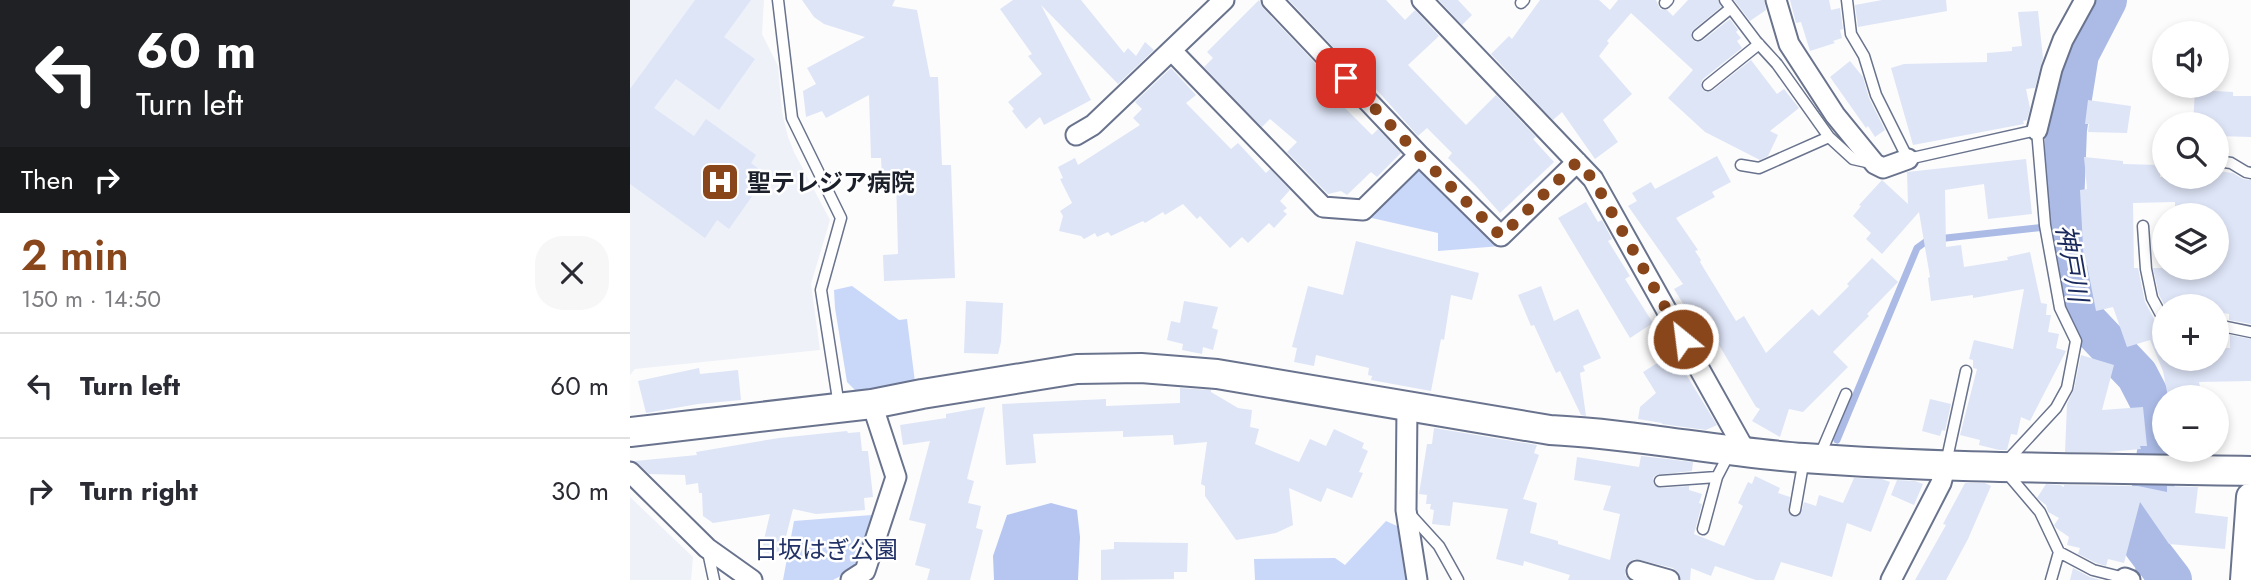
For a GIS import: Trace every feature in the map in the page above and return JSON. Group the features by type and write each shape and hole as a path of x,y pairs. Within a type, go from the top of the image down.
{"street":[{"path":"1076,135 1093,125 1224,0"},
{"path":"1272,0 1419,155 1501,236 1577,162"},
{"path":"1422,0 1593,179 1739,453"},
{"path":"1776,0 1789,44 1835,115 1875,164 1883,168 1908,159"},
{"path":"2037,130 2052,68 2063,40 2085,0"},
{"path":"1172,51 1323,206 1363,210 1419,155"},
{"path":"630,432 872,404 1077,369 1141,368 1217,374 1550,430 1599,432 1739,453 1811,459 2002,467 2251,471"},
{"path":"851,580 865,571 896,477 872,404"},
{"path":"1407,407 1406,510 1417,580"},
{"path":"1891,580 1941,483 1946,464"},
{"path":"630,472 707,548 752,580"},
{"path":"2245,580 2251,496"},
{"path":"1637,571 1665,579"}],"lane":[{"path":"778,0 792,118 841,218 821,290 839,406"},
{"path":"1847,0 1852,34 1864,56 1876,95 1908,159 2037,130 2045,225 2060,308 2076,341 2067,388 2056,408 2002,467 2040,512 2059,552 2093,570 2128,579"},
{"path":"1698,35 1728,4 1777,64 1829,137 1853,159 1875,164"},
{"path":"1708,85 1759,44"},
{"path":"1741,165 1759,167 1829,137"},
{"path":"2229,163 2246,173 2251,173"},
{"path":"2143,226 2146,269 2152,298"},
{"path":"2229,328 2251,332"},
{"path":"1946,464 1966,371"},
{"path":"1795,510 1811,459 1846,394"},
{"path":"1703,529 1717,477 1739,453"},
{"path":"1660,481 1717,477"},
{"path":"1406,510 1439,546 1458,580"},
{"path":"707,548 714,580"},
{"path":"2051,580 2059,552"}],"shaded area":[{"name":"聖テレジア病院","path":"630,0 764,0 762,34 778,66 782,112 788,137 830,220 811,284 820,350 635,369 630,375"},
{"path":"630,497 693,557 691,580 630,580"},
{"path":"1051,503 1077,510 1080,537 1078,580 994,580 993,556 1007,515"}],"green space":[{"path":"1431,166 1501,236 1501,246 1438,251 1438,233 1363,216 1411,169"},
{"path":"852,286 899,320 907,319 915,382 857,392 847,382 834,290"},
{"name":"日坂はぎ公園","path":"872,515 858,567 833,580 783,580 794,521"},
{"path":"1386,521 1397,526 1409,580 1255,580 1254,559 1335,558 1345,565"}],"building":[{"path":"695,0 751,0 724,37 755,59 719,110 676,79 654,108 694,136 706,119 756,155 751,163 767,175 729,229 717,220 705,238 630,184 630,89"},
{"path":"802,0 895,0 892,6 917,10 930,77 938,77 942,165 951,165 955,278 884,281 883,255 898,254 896,177 882,178 881,158 871,158 869,95 826,118 822,111 806,117 803,91 816,84 807,68 865,37 824,24 814,17"},
{"path":"1013,0 1081,0 1124,53 1128,48 1136,56 1145,42 1154,50 1118,84 1041,5 1091,100 1044,125 1040,117 1026,129 1008,102 1042,74 1028,56 1032,54 1000,9"},
{"path":"1259,0 1263,8 1349,99 1343,106 1372,135 1378,129 1401,153 1377,177 1371,172 1347,195 1341,191 1328,194 1287,152 1297,142 1270,119 1262,127 1204,67 1213,58 1207,52"},
{"path":"1289,0 1386,0 1405,20 1415,10 1439,36 1408,65 1466,125 1496,95 1536,137 1533,139 1554,162 1500,213 1448,158 1452,153 1427,128 1418,136 1367,79 1365,81"},
{"path":"1439,0 1458,0 1472,15 1462,25"},
{"path":"1540,0 1599,0 1610,10 1618,0 1656,0 1660,9 1667,10 1673,16 1688,0 1718,0 1721,7 1693,30 1692,39 1696,42 1702,41 1730,19 1738,30 1736,32 1741,38 1737,41 1742,48 1703,79 1702,89 1706,92 1712,91 1751,60 1777,94 1784,89 1799,108 1770,131 1778,135 1768,156 1760,160 1705,132 1668,98 1693,70 1631,13 1607,41 1609,43 1599,56 1632,94 1603,120 1618,142 1595,159 1562,112 1553,120 1491,54 1509,36 1512,39"},
{"path":"1734,0 1764,0 1766,10 1750,21"},
{"path":"1790,0 1829,0 1831,10 1840,8 1842,38 1810,51 1801,22 1796,23"},
{"path":"1882,0 1946,0 1947,11 1858,27 1855,5"},
{"path":"2038,11 2043,58 2035,88 2026,89 2030,108 2024,124 1913,145 1891,68 1904,64 1987,62 1987,53 2012,51 2012,47 2022,46 2018,12"},
{"path":"1850,61 1863,77 1869,98 1885,130 1875,137 1830,77"},
{"path":"1171,68 1196,95 1186,103 1231,149 1238,143 1266,173 1270,169 1290,190 1280,201 1287,208 1283,211 1287,214 1274,228 1269,223 1248,243 1242,237 1230,248 1200,216 1197,219 1183,204 1165,215 1163,212 1145,223 1143,221 1111,236 1108,232 1097,237 1095,233 1084,239 1059,231 1063,216 1060,211 1072,203 1060,179 1063,178 1058,167 1075,158 1078,165 1140,125 1133,118 1142,109 1135,102"},
{"path":"2229,92 2233,92 2233,96 2251,96 2251,137 2229,136 2229,112 2194,112 2195,98 2229,98"},
{"path":"2088,100 2131,106 2127,133 2088,132 2089,124 2085,124"},
{"path":"1717,156 1731,182 1712,192 1715,197 1676,218 1698,250 1695,251 1700,262 1736,321 1744,316 1766,353 1812,309 1819,316 1872,258 1898,282 1833,352 1848,367 1803,412 1789,409 1780,437 1752,421 1760,409 1756,407 1710,330 1696,338 1682,313 1687,310 1674,289 1683,284 1628,206 1637,201 1632,193 1651,182 1655,189"},
{"path":"2084,157 2123,161 2123,164 2152,165 2152,189 2229,189 2229,172 2251,180 2251,324 2229,320 2229,294 2159,294 2156,280 2229,280 2229,203 2133,203 2134,268 2138,268 2145,302 2152,315 2152,345 2150,340 2127,347 2113,307 2096,311 2087,265 2084,265 2080,190 2087,189"},
{"path":"2026,159 2032,214 1988,219 1984,184 1945,190 1946,247 1961,245 1964,267 2008,260 2007,257 2030,252 2041,303 2047,304 2046,315 2051,315 2048,332 2059,334 2056,348 2066,351 2030,421 2021,417 2017,435 2011,434 2007,450 1999,450 1979,445 1980,440 1960,435 1977,369 1973,368 1973,360 1969,359 1974,340 2013,349 2024,289 1973,298 1973,295 1931,301 1930,277 1919,212 1882,254 1866,239 1871,233 1853,216 1861,206 1859,205 1882,180 1908,204 1907,172"},
{"path":"1586,202 1598,222 1602,220 1612,239 1608,241 1630,276 1625,279 1653,323 1630,338 1558,218"},
{"path":"1356,241 1479,273 1472,300 1451,295 1444,340 1441,339 1431,391 1371,380 1372,376 1368,375 1369,368 1316,355 1314,366 1294,362 1297,348 1292,347 1308,286 1343,295"},
{"path":"1541,286 1554,321 1578,309 1601,358 1583,366 1585,371 1580,373 1586,416 1581,415 1560,371 1556,373 1518,295"},
{"path":"966,301 1003,303 998,354 964,353"},
{"path":"1184,301 1218,307 1212,328 1218,330 1213,350 1203,347 1202,354 1182,350 1183,344 1167,340 1171,321 1180,323"},
{"path":"1661,325 1675,351 1663,358 1648,333"},
{"path":"2230,335 2251,339 2251,381 2166,385 2163,371 2229,371"},
{"path":"1673,353 1717,425 1706,430 1638,419 1640,407 1656,393 1643,372"},
{"path":"2081,355 2114,365 2102,410 2143,407 2147,446 2108,452 2065,452 2067,404 2074,389"},
{"path":"699,368 700,374 738,370 741,400 646,413 638,381"},
{"path":"1180,388 1211,390 1238,408 1252,410 1250,427 1259,429 1255,444 1299,462 1310,439 1326,446 1334,429 1364,443 1362,448 1368,451 1359,472 1363,473 1352,498 1327,488 1321,502 1289,488 1293,525 1276,533 1236,540 1205,496 1205,486 1201,484 1207,442 1174,445 1173,435 1123,437 1123,431 1033,434 1036,463 1006,465 1002,404 1106,399 1106,406 1180,403"},
{"path":"1930,399 1951,404 1945,431 1942,430 1940,436 1922,431"},
{"path":"985,407 967,479 974,481 968,503 981,506 976,528 983,530 970,580 927,580 930,569 915,565 926,524 909,520 930,441 903,445 900,425 946,418 946,414"},
{"path":"1434,428 1537,445 1534,453 1539,455 1523,499 1537,503 1530,533 1610,560 1620,514 1603,510 1611,486 1574,480 1577,457 1639,467 1641,456 1693,462 1692,471 1656,475 1653,478 1654,485 1661,488 1689,486 1689,490 1702,494 1694,534 1724,546 1743,506 1738,503 1748,482 1752,484 1755,476 1780,488 1778,493 1790,497 1788,512 1794,517 1801,514 1804,502 1816,506 1819,495 1843,503 1854,478 1890,482 1871,532 1847,523 1832,577 1781,562 1774,580 1756,580 1715,566 1711,576 1691,568 1690,580 1681,580 1673,568 1635,559 1625,568 1625,575 1629,580 1568,580 1570,575 1524,561 1523,566 1496,559 1508,509 1453,502 1450,526 1432,524 1434,510 1430,509 1431,504 1426,504 1427,495 1419,494 1427,444 1432,444"},
{"path":"860,432 862,451 868,451 873,497 864,498 865,510 816,514 793,509 781,556 761,552 770,514 713,523 703,516 702,493 699,493 698,483 686,485 685,475 649,474 635,461 697,455 696,452 779,438"},
{"path":"1897,480 1923,484 1914,505 1891,495"},
{"path":"1965,483 1985,483 1991,486 1968,539 1946,580 1915,580 1946,525 1943,524"},
{"path":"2046,484 2064,487 2138,486 2167,492 2167,486 2198,487 2195,513 2228,517 2225,549 2169,544 2140,502 2124,563 2108,559 2106,566 2096,563 2078,554 2080,548 2067,545 2069,537 2054,525 2059,518 2048,512 2046,505 2037,498"},
{"path":"1114,542 1188,543 1187,572 1174,572 1174,579 1101,580 1101,550 1114,549"},
{"path":"2073,568 2090,577 2101,580 2070,580"}],"waterway":[{"name":"神戸川","path":"2106,0 2078,54 2066,129 2062,232 2081,316 2137,375 2162,423 2145,546 2171,580"},
{"path":"1837,440 1917,248 1928,240 2063,225"},
{"path":"2136,580 2145,546"}],"place":[{"name":"聖テレジア病院","path":"720,182"}],"route":[{"path":"1346,78 1501,236 1577,162 1593,179 1683,339"}]}
